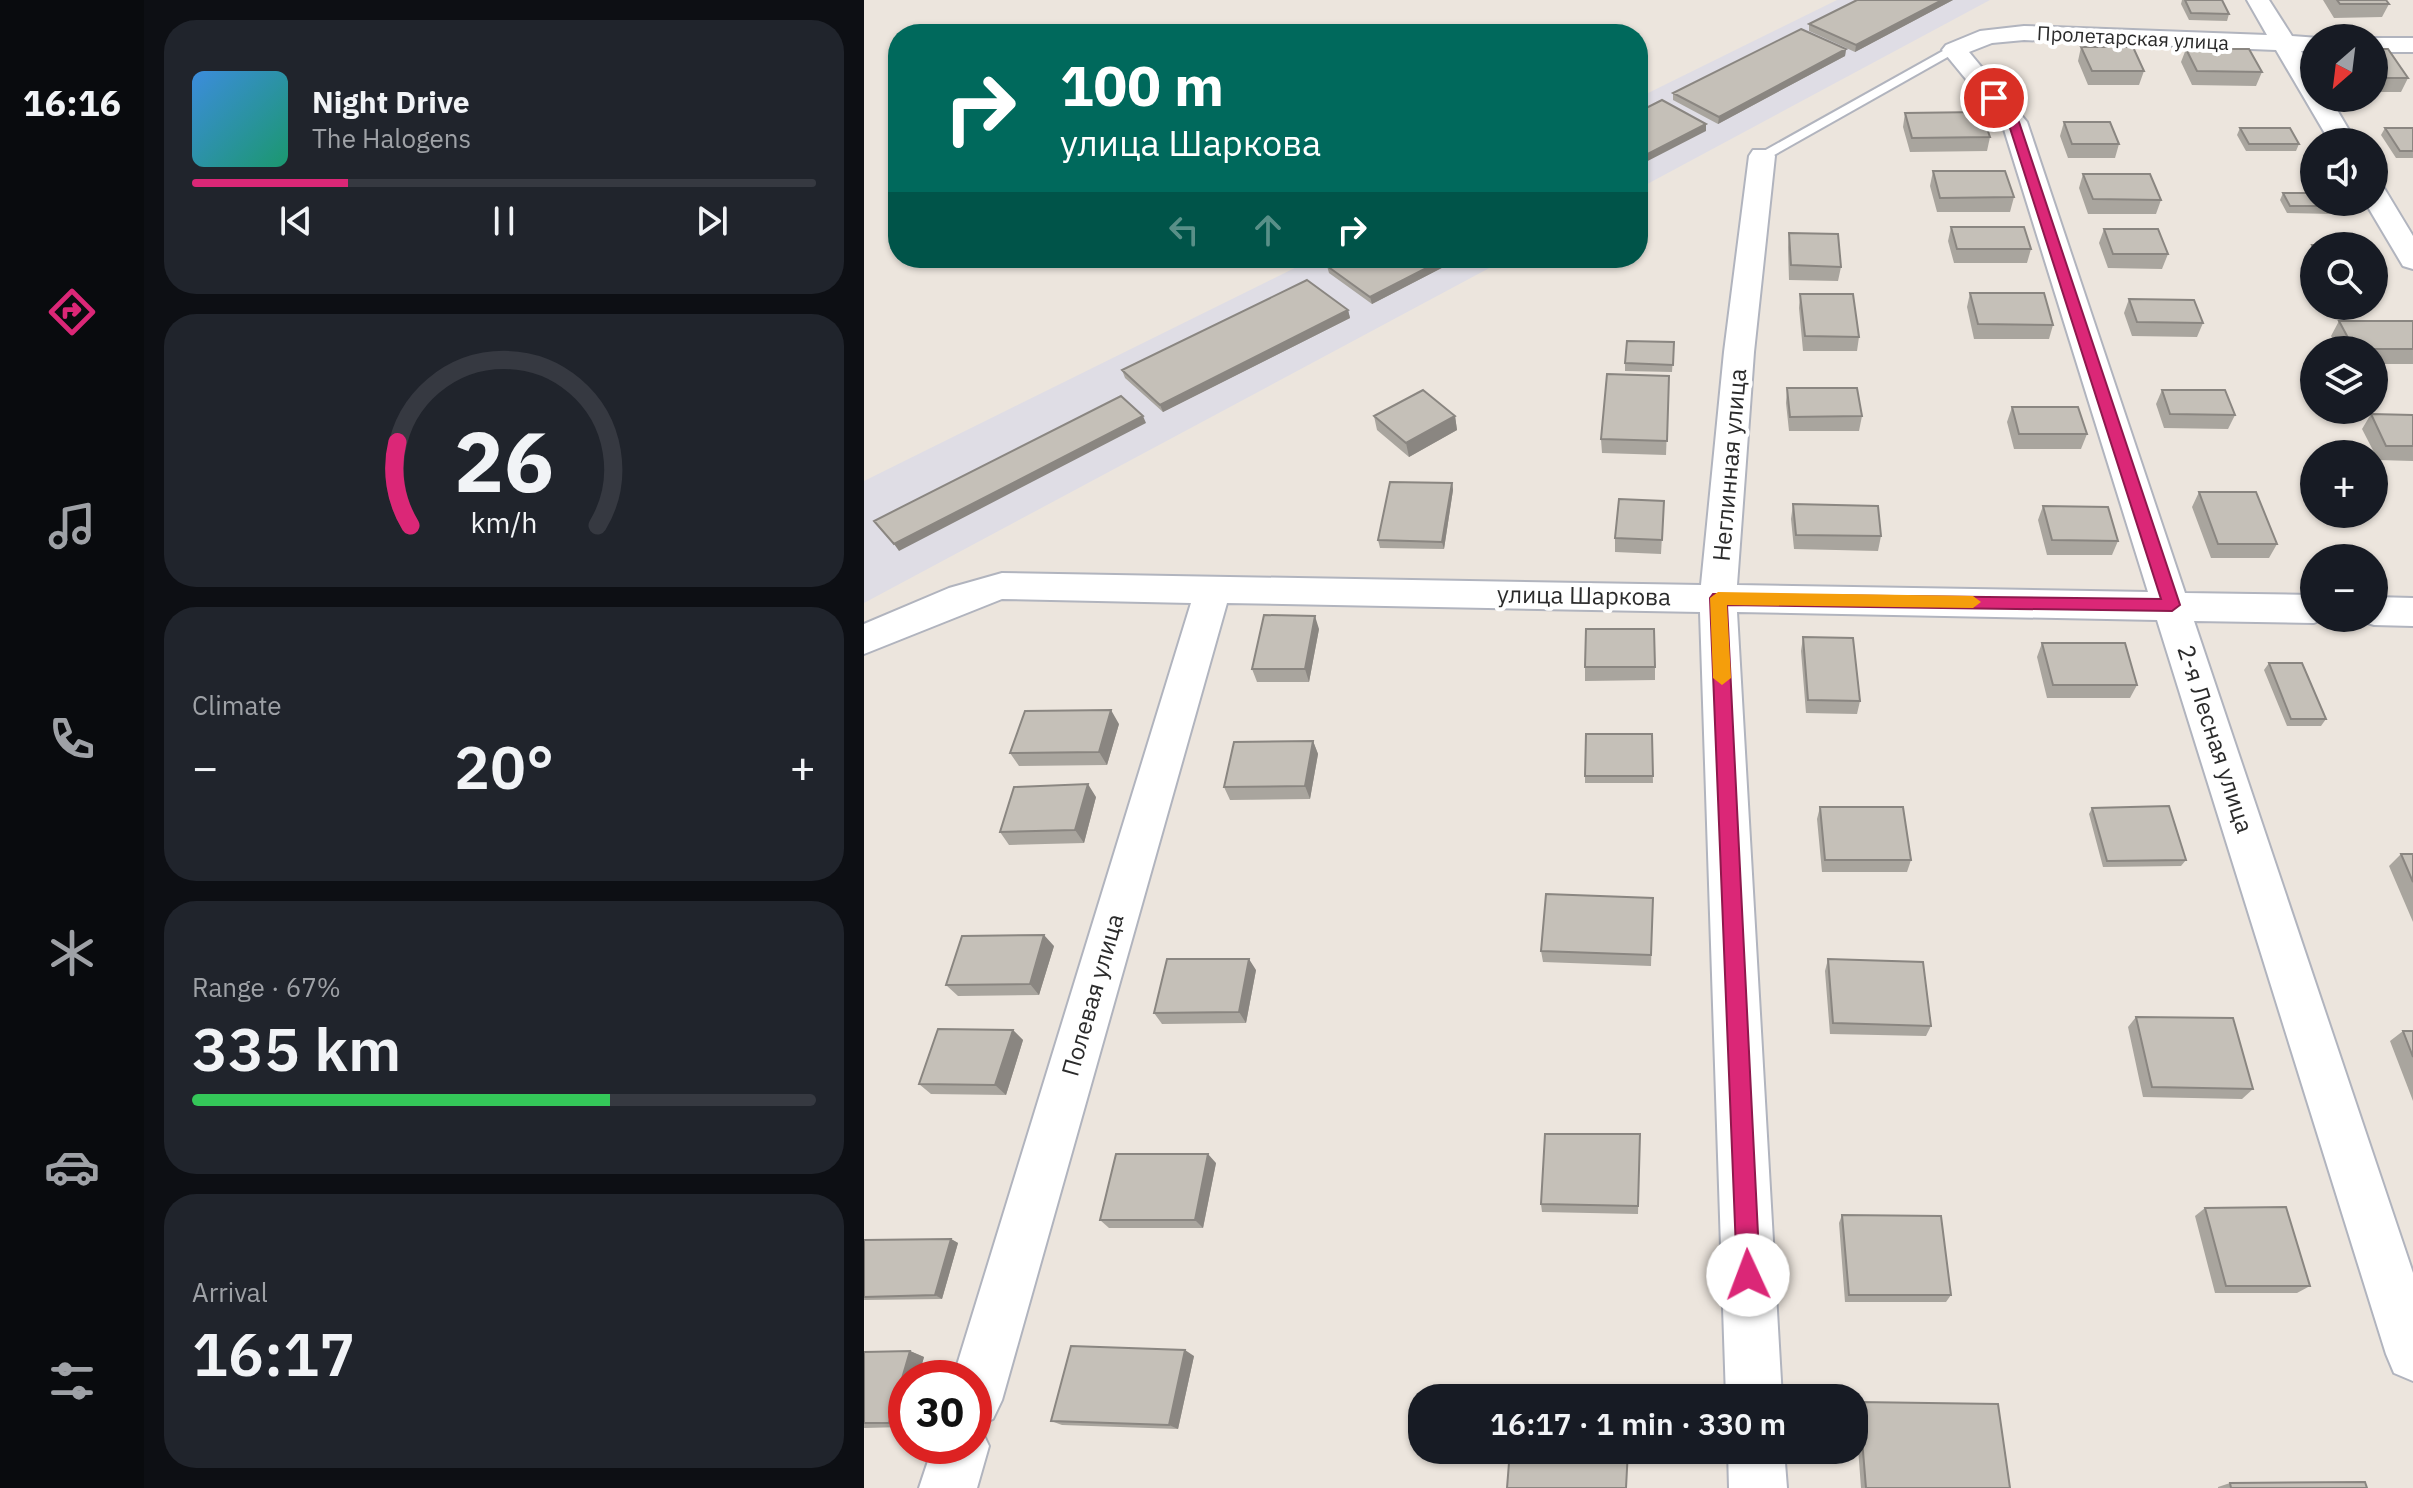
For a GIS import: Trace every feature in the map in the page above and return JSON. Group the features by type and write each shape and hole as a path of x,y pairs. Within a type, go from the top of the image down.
{"street":[{"path":"2258,0 2300,69"},
{"name":"Пролетарская улица","path":"1954,50 1988,36 2024,33 2300,44"},
{"path":"2388,45 2413,45"},
{"name":"2-я Лесная улица","path":"1954,50 2014,122 2413,1354"},
{"name":"Неглинная улица","path":"1753,1384 1718,598 1739,352 1762,156"},
{"path":"2387,216 2413,260"},
{"name":"улица Шаркова","path":"864,640 962,598 1002,586 2300,609"},
{"name":"Полевая улица","path":"986,1360 1213,590"},
{"path":"2388,611 2413,612"},
{"path":"948,1488 955,1464"},
{"path":"1757,1464 1758,1488"}],"lane":[{"path":"1762,156 1954,50"}],"shaded area":[{"path":"1837,0 1990,0 1648,184 1648,93"},
{"path":"1295,268 1489,268 864,603 864,481"}],"building":[{"path":"1857,0 1942,0 1856,45 1809,24"},
{"path":"2185,0 2222,0 2229,14 2191,13"},
{"path":"2337,0 2386,0 2389,4 2340,4"},
{"path":"1801,29 1846,49 1719,117 1673,93"},
{"path":"2081,47 2133,47 2144,71 2092,71"},
{"path":"2186,49 2249,49 2262,72 2197,71"},
{"path":"2388,49 2408,78 2388,78"},
{"path":"1662,100 1706,124 1648,154 1648,107"},
{"path":"1981,112 1990,137 1912,138 1905,113"},
{"path":"2064,122 2110,122 2119,144 2072,144"},
{"path":"2240,128 2290,128 2299,144 2249,144"},
{"path":"2388,128 2413,128 2413,151 2400,151"},
{"path":"1933,171 2005,171 2014,197 1940,198"},
{"path":"2083,174 2150,174 2161,200 2093,199"},
{"path":"2283,193 2300,193 2300,206 2290,206"},
{"path":"1951,227 2024,227 2031,249 1957,249"},
{"path":"2104,229 2158,229 2168,254 2113,254"},
{"path":"1789,233 1838,234 1841,267 1791,265"},
{"path":"1330,268 1427,268 1370,297"},
{"path":"1307,280 1348,310 1160,405 1122,370"},
{"path":"1970,293 2044,293 2053,325 1978,324"},
{"path":"1800,294 1853,294 1859,337 1805,336"},
{"path":"2129,299 2194,300 2203,323 2137,322"},
{"path":"2339,321 2413,321 2413,349 2388,349 2388,336 2347,336"},
{"path":"1627,341 1674,342 1673,365 1625,363"},
{"path":"1607,374 1669,376 1667,441 1601,439"},
{"path":"1787,388 1857,388 1862,416 1790,417"},
{"path":"1423,390 1455,416 1406,443 1374,416"},
{"path":"2162,390 2225,390 2235,415 2170,414"},
{"path":"1121,396 1143,416 894,544 874,521"},
{"path":"2012,407 2078,407 2087,434 2019,434"},
{"path":"2388,414 2413,415 2413,446 2388,446 2388,440 2383,440 2376,424 2388,424"},
{"path":"1390,482 1452,483 1442,542 1378,540"},
{"path":"2199,492 2256,492 2277,544 2218,544"},
{"path":"1619,499 1664,501 1662,540 1615,538"},
{"path":"1793,504 1878,506 1881,536 1796,535"},
{"path":"2043,506 2108,507 2118,541 2052,540"},
{"path":"1264,615 1315,616 1305,669 1252,669"},
{"path":"1586,629 1654,629 1655,667 1585,667"},
{"path":"1803,637 1853,638 1860,701 1808,700"},
{"path":"2042,643 2125,643 2137,685 2053,685"},
{"path":"2269,663 2302,663 2326,719 2291,719"},
{"path":"1111,710 1099,752 1010,753 1025,711"},
{"path":"1586,734 1652,734 1653,776 1585,776"},
{"path":"1313,741 1305,786 1224,787 1234,742"},
{"path":"1088,784 1075,830 1000,832 1014,787"},
{"path":"2169,806 2186,860 2107,861 2092,808"},
{"path":"1820,807 1903,807 1911,860 1825,860"},
{"path":"2401,854 2413,854 2413,882"},
{"path":"1546,894 1653,898 1651,955 1541,951"},
{"path":"1044,935 1030,984 946,985 962,936"},
{"path":"1167,959 1249,959 1239,1012 1154,1013"},
{"path":"1828,959 1923,962 1931,1026 1833,1023"},
{"path":"2136,1017 2233,1018 2253,1089 2152,1087"},
{"path":"938,1029 1013,1030 995,1085 919,1084"},
{"path":"2403,1031 2413,1031 2413,1057"},
{"path":"1545,1134 1640,1134 1638,1206 1541,1204"},
{"path":"1116,1154 1208,1154 1195,1220 1100,1220"},
{"path":"2286,1207 2310,1286 2226,1286 2205,1208"},
{"path":"1842,1215 1941,1216 1951,1295 1849,1295"},
{"path":"951,1239 935,1295 864,1297 864,1240"},
{"path":"1071,1346 1185,1350 1169,1425 1051,1421"},
{"path":"910,1351 907,1360 888,1360 888,1423 864,1423 864,1352"},
{"path":"1868,1402 1998,1404 2010,1488 1866,1488 1864,1464 1868,1464"},
{"path":"1509,1464 1627,1464 1626,1488 1507,1488"},
{"path":"2365,1482 2367,1488 2231,1488 2230,1483"}],"slow traffic":[{"path":"1722,678 1718,598 1973,602"}],"route":[{"path":"1748,1275 1718,598 2172,605 2014,122 1994,98"}]}
